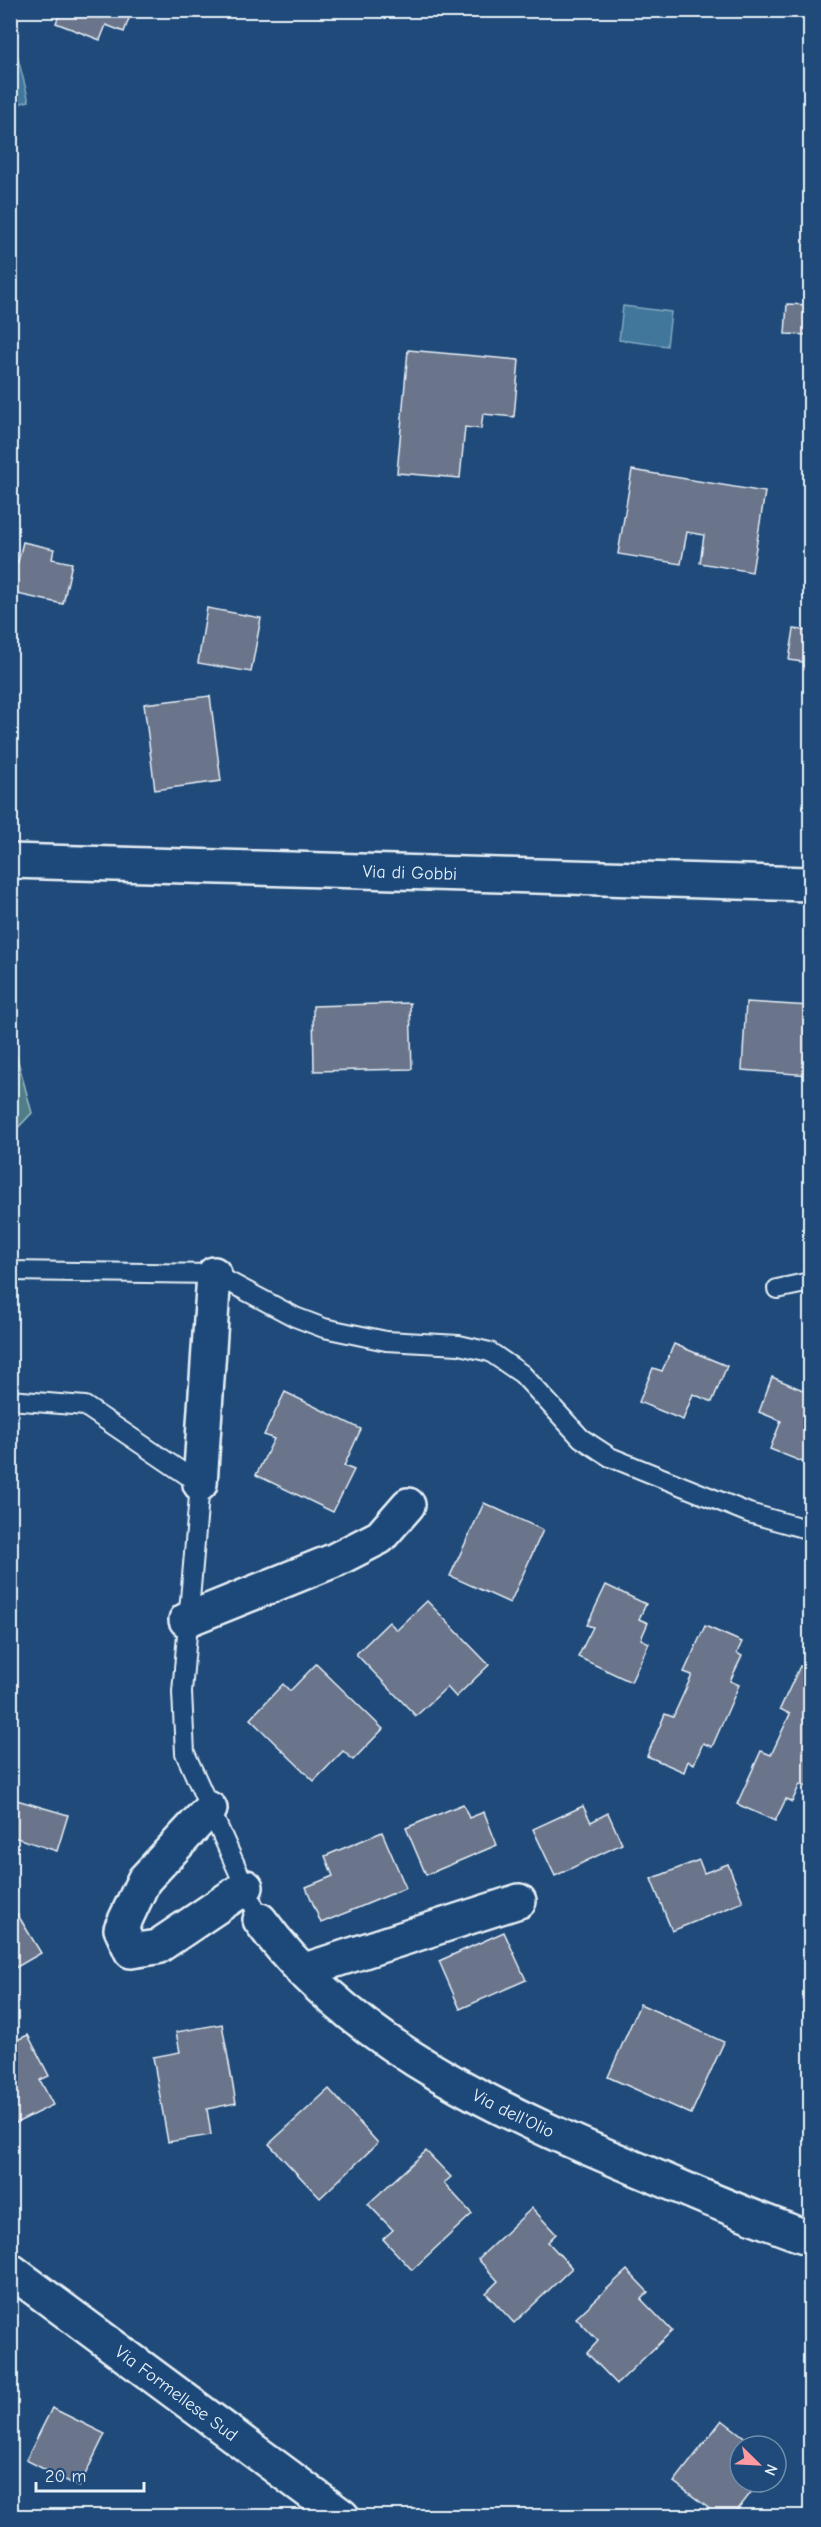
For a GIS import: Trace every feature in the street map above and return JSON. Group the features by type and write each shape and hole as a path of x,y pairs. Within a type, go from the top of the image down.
{"street":[{"name":"Via di Gobbi","path":"10,861 810,884"},
{"path":"200,1484 214,1274"},
{"path":"186,1620 336,1560 380,1537 408,1506"},
{"path":"210,1809 144,1880 121,1929 131,1951 158,1947 246,1887"},
{"path":"302,1971 519,1901"},
{"name":"Via dell'Olio","path":"260,1920 302,1971 379,2035 433,2069 576,2144 810,2238"},
{"name":"Via Formellese Sud","path":"10,2270 342,2517"}],"lane":[{"path":"10,1271 214,1274 295,1317 324,1328 386,1341 459,1345 490,1352 522,1374 581,1438 610,1457 749,1513 810,1530"},
{"path":"777,1289 810,1282"},
{"path":"10,1400 85,1406 200,1484 186,1620 182,1692 185,1753 260,1920"}],"green space":[{"path":"10,1032 32,1113 11,1135 10,1135"}],"water":[{"path":"15,47 29,101 11,106 11,49"},
{"path":"623,306 671,312 667,346 619,340"}],"building":[{"path":"61,10 132,10 124,32 106,25 100,40 56,23"},
{"path":"787,304 810,305 810,335 785,334"},
{"path":"408,350 519,360 514,417 483,414 481,429 465,427 460,478 397,473"},
{"path":"632,470 765,492 752,572 700,563 704,535 687,532 681,564 618,554"},
{"path":"23,542 54,549 52,559 72,563 63,604 13,593 10,599 10,560 18,562"},
{"path":"207,608 261,618 251,672 198,663"},
{"path":"794,629 810,631 810,663 789,660"},
{"path":"210,696 221,781 155,790 144,704"},
{"path":"746,1002 810,1006 810,1075 742,1070"},
{"path":"410,1003 412,1069 314,1071 313,1006"},
{"path":"674,1344 727,1366 712,1402 693,1394 683,1420 639,1402 653,1368 662,1371"},
{"path":"772,1377 810,1393 810,1465 770,1449 781,1421 759,1412"},
{"path":"285,1392 361,1429 344,1466 354,1470 333,1512 256,1475 274,1439 264,1435"},
{"path":"484,1503 543,1530 510,1603 450,1576"},
{"path":"606,1585 646,1604 639,1619 648,1623 641,1639 649,1643 631,1682 578,1657 593,1627 587,1625"},
{"path":"427,1601 489,1665 456,1697 447,1687 416,1716 356,1654 389,1622 397,1630"},
{"path":"705,1626 742,1642 737,1653 742,1656 730,1681 739,1685 712,1747 703,1743 694,1764 688,1761 684,1772 647,1756 665,1714 673,1717 692,1675 684,1672"},
{"path":"316,1664 383,1729 353,1760 343,1751 314,1781 250,1719 283,1684 290,1691"},
{"path":"800,1666 810,1671 810,1786 809,1788 800,1784 792,1802 786,1799 775,1821 737,1804 761,1751 771,1755 790,1714 780,1709"},
{"path":"10,1798 68,1815 57,1851 10,1836"},
{"path":"463,1804 469,1818 484,1812 497,1845 426,1875 406,1828"},
{"path":"583,1806 591,1822 608,1813 622,1844 555,1876 533,1829"},
{"path":"382,1832 406,1888 321,1923 306,1887 333,1876 325,1856"},
{"path":"699,1860 704,1873 728,1864 743,1902 672,1931 651,1879"},
{"path":"16,1912 41,1953 10,1971 10,1916"},
{"path":"504,1932 526,1980 460,2009 439,1961"},
{"path":"640,2004 724,2042 691,2114 608,2077"},
{"path":"222,2024 236,2103 207,2109 211,2135 168,2142 153,2057 180,2052 176,2032"},
{"path":"10,2026 17,2040 28,2035 49,2076 40,2080 53,2105 10,2126"},
{"path":"329,2089 378,2143 320,2198 269,2144"},
{"path":"426,2151 451,2177 444,2183 472,2214 412,2270 383,2239 393,2230 368,2204"},
{"path":"532,2208 556,2234 548,2242 572,2268 514,2323 486,2293 498,2281 478,2259"},
{"path":"627,2270 648,2292 641,2299 672,2331 617,2384 587,2353 598,2341 576,2318"},
{"path":"52,2408 105,2434 79,2487 26,2460"},
{"path":"722,2420 740,2434 728,2434 728,2494 750,2494 733,2516 719,2516 674,2482"}]}
